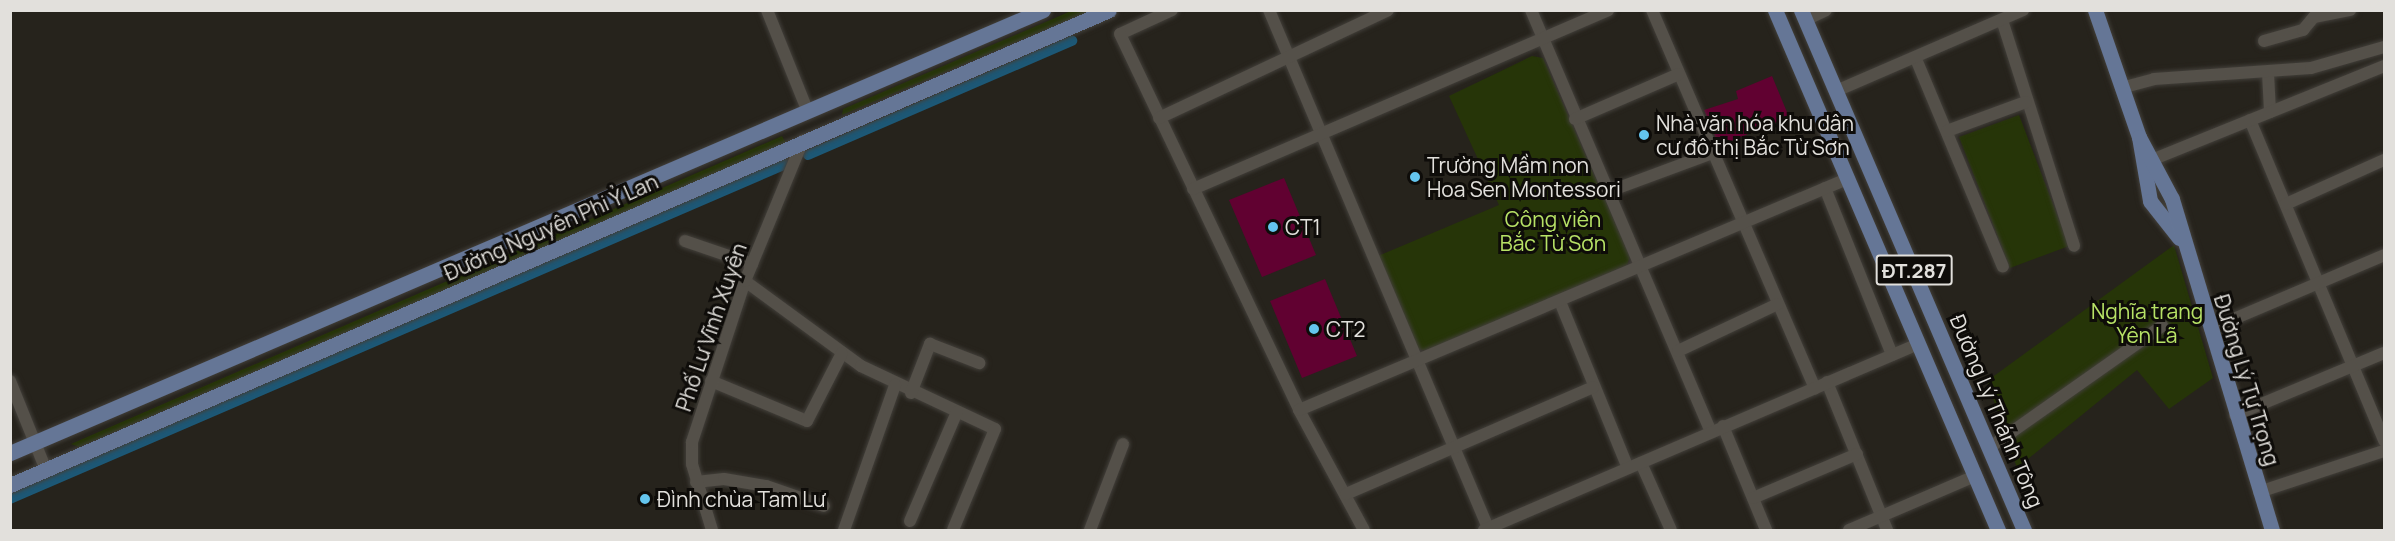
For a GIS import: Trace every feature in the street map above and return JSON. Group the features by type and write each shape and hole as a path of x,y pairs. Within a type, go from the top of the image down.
{"main road":[{"name":"Đường Nguyên Phi Ỷ Lan","path":"10,453 1043,10"},
{"name":"Đường Nguyên Phi Ỷ Lan","path":"10,485 1109,10"},
{"name":"ĐT.287","path":"1775,10 1998,531"},
{"name":"Đường Lý Tự Trọng","path":"2095,10 2139,137 2150,201 2182,241"},
{"name":"Đường Lý Thánh Tông","path":"1803,15 2024,531"},
{"path":"1800,68 1822,58"},
{"path":"803,141 808,112"},
{"name":"Đường Lý Tự Trọng","path":"2139,137 2154,159 2182,241 2272,531"}],"street":[{"path":"768,10 808,112"},
{"path":"1172,10 1120,34 1299,410 1364,531"},
{"path":"1269,10 1487,530 1711,431 1919,344"},
{"path":"1159,118 1388,10"},
{"path":"1531,10 1575,119 1610,191 1711,431"},
{"path":"1193,189 1322,137 1608,10"},
{"path":"1652,10 1815,388"},
{"path":"1803,15 1826,10"},
{"path":"1836,91 1916,59 2022,10"},
{"path":"2264,41 2303,30 2314,17 2350,10"},
{"path":"2002,20 2026,102 2074,246"},
{"path":"2121,88 2154,79 2268,73 2311,68 2385,47"},
{"path":"1916,59 2003,267"},
{"path":"2154,159 2385,66"},
{"path":"2268,73 2270,112"},
{"path":"1575,119 1679,74"},
{"path":"1947,131 2026,102"},
{"path":"2250,120 2385,441"},
{"name":"Phố Lư Vĩnh Xuyên","path":"712,531 696,482 693,442 745,281 803,141"},
{"path":"1610,191 1712,153"},
{"path":"2286,204 2385,160"},
{"path":"1299,410 1415,361 1561,304 1743,222 1847,179"},
{"path":"1825,188 1892,355"},
{"path":"685,241 752,264"},
{"path":"2210,328 2385,255"},
{"path":"745,281 842,353 895,385 995,429 953,531"},
{"path":"1561,304 1628,468"},
{"path":"1678,351 1778,304"},
{"path":"1989,448 2162,326"},
{"path":"911,393 930,344 979,363"},
{"path":"711,381 807,421 842,353"},
{"path":"2235,415 2385,353"},
{"path":"10,381 46,470"},
{"path":"1827,382 1887,531"},
{"path":"844,531 895,385"},
{"path":"1346,494 1593,387"},
{"path":"910,521 957,412"},
{"path":"1723,426 1766,531"},
{"path":"1090,531 1123,444"},
{"path":"2259,492 2385,451"},
{"path":"1753,498 1857,454"},
{"path":"1641,463 1671,531"},
{"path":"1849,531 1975,476"},
{"path":"696,482 724,479 766,486 825,506"}],"green space":[{"path":"1071,11 1090,11 842,115 843,109"},
{"name":"Công viên Bắc Từ Sơn","path":"1532,56 1543,58 1630,257 1627,265 1427,351 1417,349 1378,256 1499,205 1449,96"},
{"path":"2019,115 2069,246 2010,268 1959,137"},
{"path":"782,136 786,143 79,447 71,444"},
{"name":"Nghĩa trang Yên Lã","path":"2174,245 2213,378 2169,409 2137,370 2017,468 1987,381"}],"building":[{"path":"1772,76 1789,117 1719,146 1704,110 1738,99 1736,91"},
{"name":"CT1","path":"1284,178 1316,255 1262,277 1229,200"},
{"name":"CT2","path":"1325,279 1357,356 1302,378 1270,301"}],"waterway":[{"path":"808,155 1072,41"},
{"path":"10,499 786,164"}],"place":[{"name":"Nhà văn hóa khu dân cư đô thị Bắc Từ Sơn","path":"1644,135"},
{"name":"Trường Mầm non Hoa Sen Montessori","path":"1415,177"},
{"name":"CT1","path":"1273,227"},
{"name":"CT2","path":"1314,329"},
{"name":"Đình chùa Tam Lư","path":"645,499"}]}
